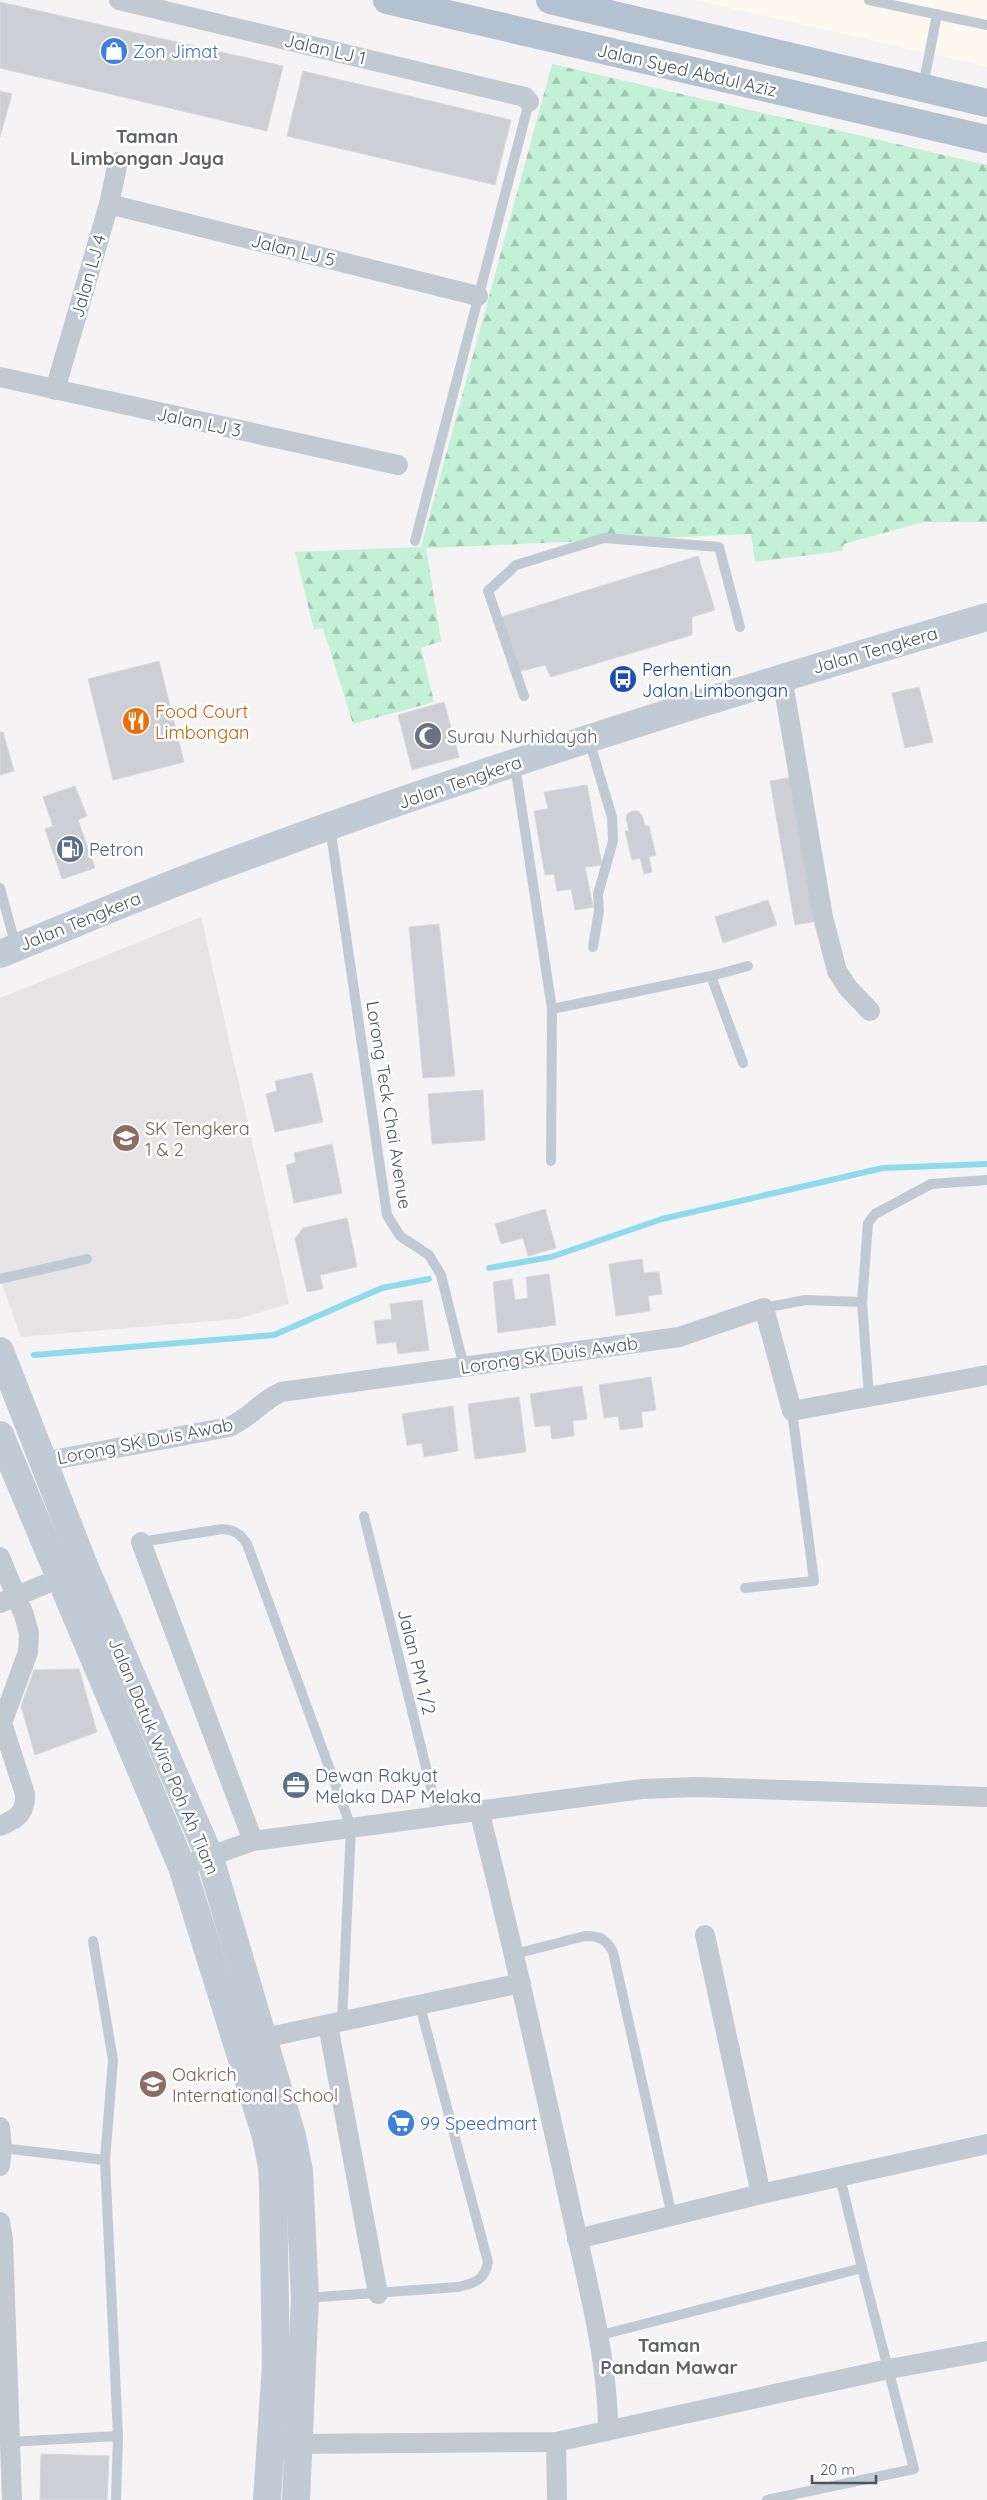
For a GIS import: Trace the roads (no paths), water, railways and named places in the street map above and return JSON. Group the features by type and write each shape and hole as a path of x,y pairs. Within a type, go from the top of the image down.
{"main road":[{"name":"Jalan Syed Abdul Aziz","path":"387,0 987,139"},
{"name":"Jalan Syed Abdul Aziz","path":"550,0 987,103"}],"street":[{"name":"Jalan LJ 1","path":"119,0 525,97 529,102"},
{"name":"Jalan LJ 4","path":"55,390 109,204 118,162"},
{"name":"Jalan LJ 5","path":"109,204 478,296"},
{"name":"Jalan LJ 3","path":"0,377 398,465"},
{"name":"Jalan Tengkera","path":"8,951 199,874 330,826 588,739 782,677 987,617"},
{"path":"782,677 823,917 837,971 848,988 870,1011"},
{"path":"764,1308 792,1411 987,1374"},
{"name":"Lorong SK Duis Awab","path":"42,1462 230,1427 242,1421 264,1400 281,1392 679,1337 764,1308"},
{"name":"Jalan Datuk Wira Poh Ah Tiam","path":"0,1352 85,1568 209,1855 289,2124 299,2171 305,2298 296,2500"},
{"name":"Jalan Datuk Wira Poh Ah Tiam","path":"0,1435 182,1867 265,2132 272,2166 276,2364 267,2500"},
{"path":"141,1542 253,1841"},
{"path":"0,1557 8,1600 29,1633 28,1652 1,1723 25,1794 25,1805 20,1814 0,1826"},
{"path":"8,1600 85,1568"},
{"path":"182,1867 209,1855 253,1841 642,1789 696,1787 987,1797"},
{"path":"479,1810 515,1954 577,2239 606,2387 608,2430"},
{"path":"705,1935 761,2194"},
{"path":"264,2038 521,1983"},
{"path":"335,2024 378,2294"},
{"path":"0,2126 1,2157"},
{"path":"577,2239 761,2194 987,2144"},
{"path":"0,2222 5,2442 12,2500"},
{"path":"271,2444 556,2442 889,2368 987,2351"},
{"path":"556,2442 557,2500"}],"lane":[{"path":"869,0 987,25"},
{"path":"923,88 936,14"},
{"path":"416,541 529,102"},
{"path":"524,696 488,591 516,565 604,538 719,548 740,627"},
{"path":"588,739 612,817 613,840 610,859 601,880 592,947"},
{"path":"515,764 552,1009 551,1161"},
{"name":"Lorong Teck Chai Avenue","path":"330,826 387,1215 400,1236 429,1255 441,1275 464,1367"},
{"path":"0,888 8,951"},
{"path":"552,1009 711,976 748,966"},
{"path":"711,976 743,1064"},
{"path":"869,1396 862,1302 868,1223 875,1214 931,1184 987,1180"},
{"path":"0,1279 87,1259"},
{"path":"764,1308 805,1300 862,1302"},
{"path":"745,1588 814,1581 792,1411"},
{"name":"Jalan PM 1/2","path":"364,1516 438,1816"},
{"path":"141,1542 222,1529 232,1530 241,1535 247,1544 351,1827 335,2024"},
{"path":"515,1954 585,1936 597,1936 607,1942 613,1952 672,2216"},
{"path":"93,1941 113,2060 105,2160 118,2436 116,2500"},
{"path":"305,2298 458,2287 476,2282 486,2273 488,2262 420,2006"},
{"path":"1,2157 105,2160"},
{"path":"767,2500 914,2469 840,2177"},
{"path":"597,2336 862,2268"},
{"path":"5,2442 118,2436"}],"waterway":[{"path":"489,1268 551,1257 662,1219 883,1168 987,1164"},
{"path":"34,1355 274,1335 382,1288 429,1279"}],"place":[{"name":"Zon Jimat","path":"114,51"},
{"name":"Perhentian Jalan Limbongan","path":"623,679"},
{"name":"Food Court Limbongan","path":"136,721"},
{"name":"Surau Nurhidayah","path":"428,736"},
{"name":"Petron","path":"70,849"},
{"name":"SK Tengkera 1 & 2","path":"126,1138"},
{"name":"Dewan Rakyat Melaka DAP Melaka","path":"296,1785"},
{"name":"Oakrich International School","path":"153,2084"},
{"name":"99 Speedmart","path":"401,2123"}],"district":[{"name":"Taman Limbongan Jaya","path":"147,147"},
{"name":"Taman Pandan Mawar","path":"669,2356"}]}
